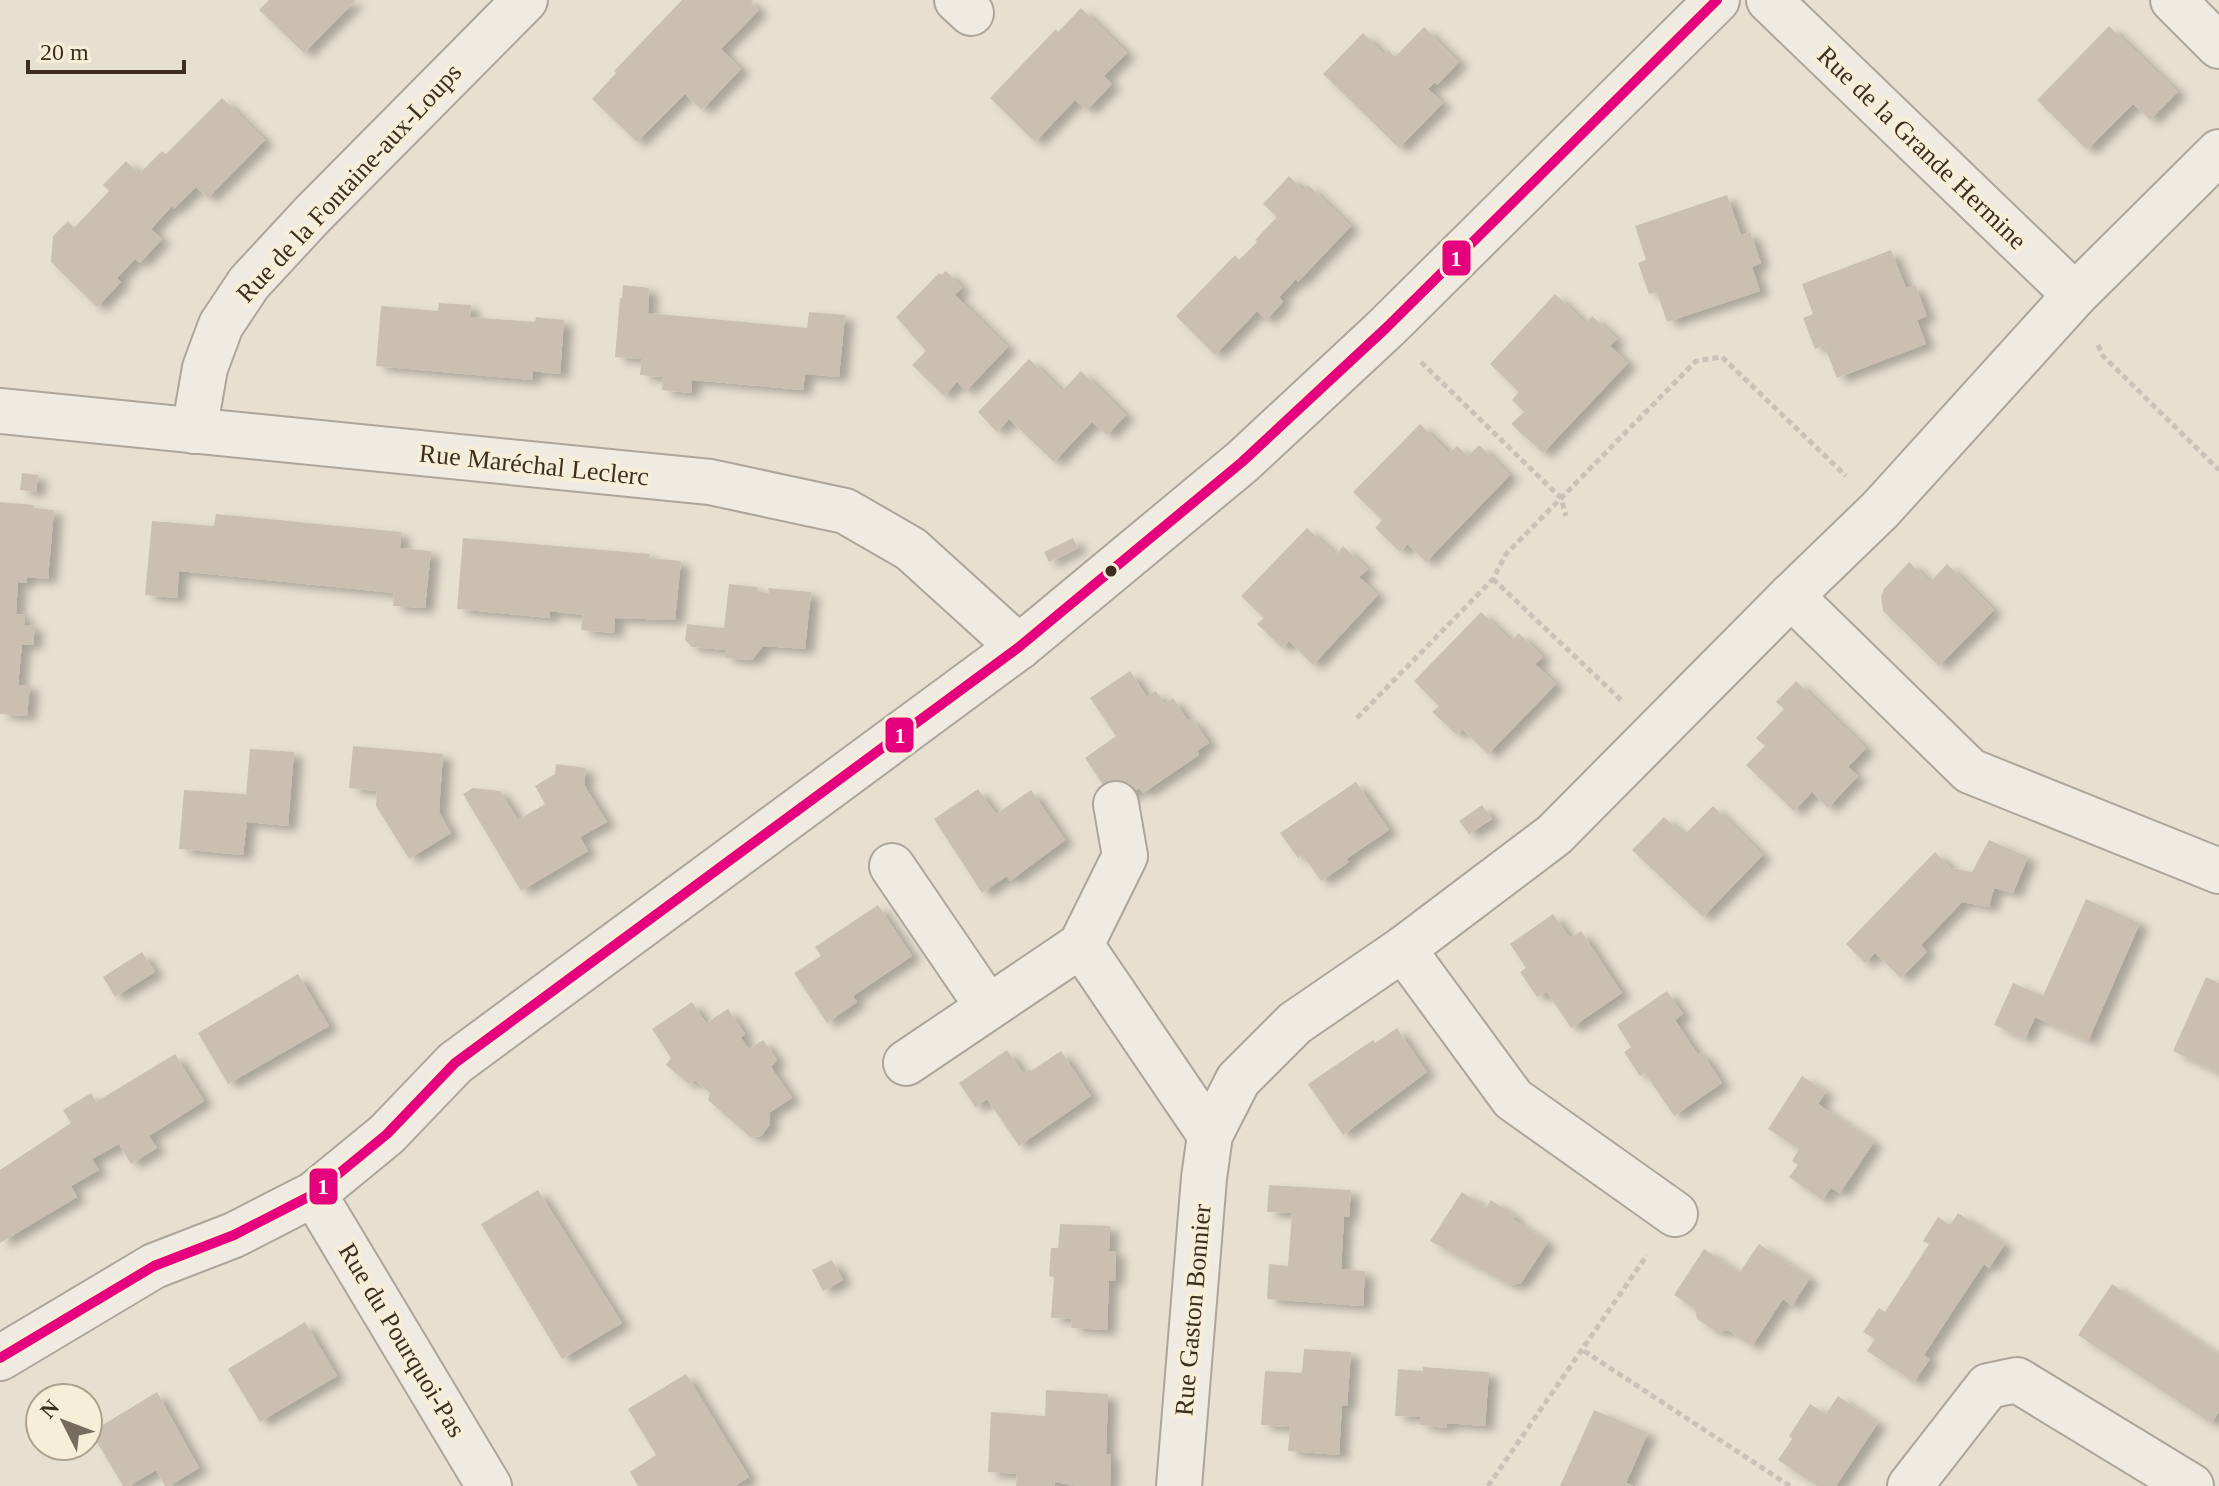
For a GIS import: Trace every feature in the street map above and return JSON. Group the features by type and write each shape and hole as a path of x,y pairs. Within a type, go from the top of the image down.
{"street":[{"name":"Rue de la Fontaine-aux-Loups","path":"194,431 205,368 221,325 249,283 525,0"},
{"path":"0,1358 154,1266 234,1235 314,1194 387,1134 455,1063 1019,647 1242,462 1386,328 1717,0"},
{"name":"Rue de la Grande Hermine","path":"1769,0 2075,295"},
{"path":"2173,0 2219,46"},
{"name":"Rue Gaston Bonnier","path":"1179,1486 1210,1135 1238,1080 1295,1023 1403,949 1554,835 1880,510 2075,295 2219,152"},
{"name":"Rue Maréchal Leclerc","path":"0,411 710,482 845,511 911,549 1019,647"},
{"path":"1791,596 1970,771 2219,871"},
{"path":"906,1063 1081,945 1125,856 1116,804"},
{"path":"892,866 988,1007"},
{"path":"1081,945 1210,1135"},
{"path":"1403,949 1513,1099 1675,1214"},
{"name":"Rue du Pourquoi-Pas","path":"314,1194 489,1486"},
{"path":"1910,1486 1988,1386 2017,1380 2191,1486"}],"path":[{"path":"2075,295 2103,356 2219,470"},
{"path":"1386,328 1561,498 1566,516"},
{"path":"1357,718 1493,579 1506,554 1696,361 1722,357 1850,481"},
{"path":"1493,579 1630,709"},
{"path":"1488,1486 1675,1214"},
{"path":"1583,1351 1790,1486"}],"building":[{"path":"269,0 356,0 304,53 259,10"},
{"path":"682,0 753,0 751,3 759,10 721,49 741,69 702,110 685,94 637,142 592,99 616,73 614,71"},
{"path":"1081,8 1127,53 1104,76 1112,84 1087,110 1075,100 1035,142 990,98 1056,29 1058,32"},
{"path":"2109,26 2178,92 2150,120 2133,104 2087,150 2037,100"},
{"path":"1424,27 1459,62 1437,85 1435,82 1428,89 1443,103 1399,148 1323,74 1363,33 1385,55 1388,50 1395,57"},
{"path":"222,98 265,140 208,198 196,187 174,209 172,206 151,229 162,239 140,263 135,259 117,278 121,282 97,307 51,262 53,236 68,221 74,228 109,191 103,185 126,161 139,174 162,151 166,154"},
{"path":"1289,176 1303,190 1308,185 1351,226 1298,282 1296,279 1279,297 1283,302 1266,320 1257,311 1215,355 1176,316 1235,255 1239,260 1257,242 1255,240 1277,217 1263,204"},
{"path":"1727,195 1741,235 1750,232 1761,263 1752,267 1760,291 1667,322 1657,292 1649,294 1638,263 1646,260 1635,226"},
{"path":"1891,250 1906,288 1915,285 1927,316 1917,320 1926,344 1837,378 1824,345 1815,349 1803,318 1813,314 1802,284"},
{"path":"946,271 962,287 955,295 1008,347 966,391 957,382 944,396 912,365 926,351 896,317 939,273 941,275"},
{"path":"623,285 649,288 648,313 807,328 809,312 845,315 839,377 805,374 803,390 692,380 691,393 662,390 663,377 640,375 642,359 615,357"},
{"path":"1555,294 1585,323 1592,316 1617,339 1610,346 1628,363 1543,453 1511,424 1524,412 1512,400 1519,392 1490,364"},
{"path":"439,303 471,305 470,317 535,322 536,317 564,320 560,374 533,371 532,380 376,366 381,306 438,311"},
{"path":"1029,359 1062,391 1081,371 1126,415 1107,435 1092,422 1054,462 1009,419 997,432 978,412"},
{"path":"1420,424 1449,453 1457,446 1468,456 1479,445 1510,475 1426,562 1407,544 1400,552 1375,528 1382,520 1353,492"},
{"path":"22,473 38,475 36,492 20,490"},
{"path":"0,502 54,510 48,579 27,577 26,583 18,582 16,614 25,614 24,625 35,626 33,645 22,644 18,685 30,685 27,716 0,714"},
{"path":"216,514 401,532 400,548 431,551 425,608 393,606 394,593 179,571 177,598 145,595 152,521 214,526"},
{"path":"1307,528 1336,555 1343,546 1368,569 1359,577 1378,595 1313,665 1289,641 1282,648 1257,624 1264,618 1241,596"},
{"path":"463,538 650,554 649,558 681,561 675,620 615,618 614,633 581,630 583,615 550,611 550,618 457,609"},
{"path":"1073,538 1078,548 1049,562 1044,552"},
{"path":"1909,562 1930,582 1947,564 1994,610 1939,666 1883,611 1881,597 1884,589"},
{"path":"729,584 757,587 757,591 769,593 768,588 811,592 805,649 763,646 752,660 725,658 725,650 692,647 685,640 687,624 724,628"},
{"path":"1481,612 1511,641 1519,633 1543,657 1535,664 1556,684 1488,754 1462,729 1457,735 1432,712 1439,706 1414,681"},
{"path":"1130,671 1147,697 1156,691 1164,704 1173,698 1188,721 1192,718 1209,743 1197,751 1199,755 1143,793 1139,788 1116,804 1085,758 1116,736 1090,698"},
{"path":"1796,681 1866,748 1848,767 1858,776 1828,808 1812,792 1794,811 1746,765 1765,746 1756,738 1784,709 1776,702"},
{"path":"353,746 443,754 439,812 451,833 409,859 376,806 377,791 349,788"},
{"path":"250,749 294,752 288,826 247,822 243,855 179,849 184,790 246,794"},
{"path":"556,764 586,768 584,785 607,822 580,837 588,851 521,891 463,794 473,788 500,791 518,820 545,804 535,786 555,774"},
{"path":"1356,782 1389,830 1346,859 1349,862 1321,881 1302,854 1298,858 1280,833"},
{"path":"978,789 996,814 1031,790 1065,840 1010,881 1007,876 982,893 934,819"},
{"path":"1482,805 1492,819 1469,834 1459,821"},
{"path":"1713,806 1763,855 1703,917 1632,850 1664,817 1684,835"},
{"path":"1989,840 2028,857 2013,893 1994,888 1989,907 1962,902 1921,945 1927,952 1901,978 1875,953 1865,963 1846,944 1935,852 1951,868 1972,872"},
{"path":"2086,899 2140,923 2088,1041 2035,1017 2025,1039 1994,1025 2013,983 2043,996"},
{"path":"878,905 912,956 853,996 857,1002 827,1023 794,973 821,956 815,947"},
{"path":"1553,914 1570,938 1581,931 1622,993 1571,1028 1547,992 1537,997 1520,972 1526,968 1510,944"},
{"path":"142,952 155,972 115,997 103,977"},
{"path":"298,974 329,1026 228,1084 198,1033"},
{"path":"2206,977 2219,983 2219,1073 2173,1051"},
{"path":"1667,991 1683,1014 1675,1020 1698,1055 1702,1052 1722,1083 1674,1116 1645,1073 1640,1076 1624,1052 1631,1047 1617,1025"},
{"path":"692,1002 706,1023 728,1009 745,1034 741,1038 749,1049 763,1040 777,1060 771,1067 792,1098 769,1113 770,1124 761,1136 750,1137 708,1100 710,1093 695,1080 689,1084 666,1065 671,1058 652,1029"},
{"path":"1397,1028 1427,1072 1343,1135 1308,1084 1373,1040 1375,1043"},
{"path":"1007,1050 1023,1073 1061,1051 1091,1096 1019,1146 987,1099 976,1108 959,1083"},
{"path":"175,1054 204,1101 149,1136 157,1148 131,1164 119,1144 92,1159 99,1170 71,1186 77,1197 0,1243 0,1170 71,1123 63,1110 91,1093 96,1102"},
{"path":"1802,1076 1826,1092 1818,1104 1874,1142 1840,1193 1831,1188 1822,1200 1789,1177 1798,1165 1792,1161 1799,1149 1768,1129"},
{"path":"1269,1185 1351,1190 1349,1217 1344,1217 1341,1269 1365,1271 1363,1306 1267,1299 1269,1264 1288,1266 1292,1213 1267,1212"},
{"path":"538,1190 622,1323 562,1359 481,1224"},
{"path":"1462,1192 1486,1208 1491,1200 1548,1242 1521,1283 1510,1285 1430,1241"},
{"path":"1958,1213 2005,1244 1989,1268 1984,1264 1954,1309 1924,1355 1930,1359 1914,1382 1867,1351 1875,1339 1863,1332 1879,1308 1885,1312 1929,1244 1923,1241 1938,1217 1950,1225"},
{"path":"1060,1224 1110,1226 1109,1251 1116,1252 1115,1281 1109,1280 1107,1330 1071,1328 1072,1319 1051,1318 1054,1277 1049,1276 1051,1248 1058,1248"},
{"path":"1759,1244 1810,1278 1792,1306 1783,1299 1752,1346 1728,1330 1717,1332 1697,1319 1695,1309 1674,1295 1704,1249 1739,1273"},
{"path":"832,1260 843,1280 823,1291 812,1270"},
{"path":"2112,1284 2219,1355 2219,1412 2211,1423 2078,1335"},
{"path":"305,1322 337,1376 260,1422 228,1369"},
{"path":"1304,1349 1351,1352 1347,1406 1342,1405 1339,1455 1288,1451 1290,1427 1261,1425 1265,1371 1302,1373"},
{"path":"1423,1367 1489,1372 1485,1426 1447,1423 1446,1428 1420,1425 1420,1417 1395,1416 1398,1369 1423,1371"},
{"path":"686,1374 749,1477 735,1486 638,1486 630,1472 656,1455 628,1409"},
{"path":"1046,1390 1108,1394 1106,1454 1111,1455 1110,1486 1055,1482 1054,1486 1016,1486 1017,1474 988,1472 991,1412 1045,1416"},
{"path":"157,1392 199,1468 169,1486 165,1486 156,1470 129,1486 123,1486 104,1454 104,1424"},
{"path":"1838,1396 1878,1423 1836,1486 1817,1486 1778,1460 1810,1404 1826,1414"},
{"path":"1594,1410 1648,1433 1626,1483 1633,1486 1560,1486"}],"transit line":[{"name":"1","path":"0,1358 154,1266 234,1235 314,1194 387,1134 455,1063 1019,647 1242,462 1386,328 1717,0"}]}
